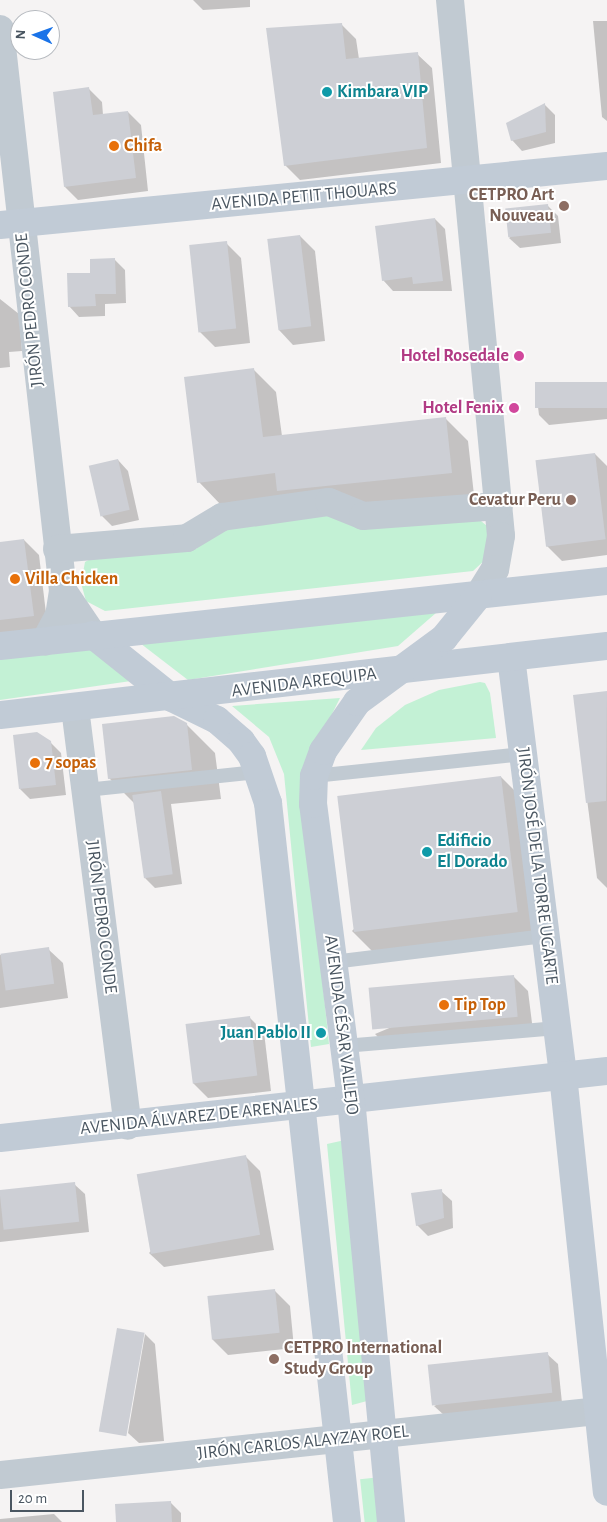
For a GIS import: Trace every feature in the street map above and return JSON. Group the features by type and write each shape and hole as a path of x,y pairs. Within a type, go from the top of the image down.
{"main road":[{"name":"AVENIDA PETIT THOUARS","path":"10,224 469,181 607,166"},
{"path":"0,646 607,581"},
{"name":"AVENIDA CÉSAR VALLEJO","path":"391,1522 351,1100 313,804 314,776 341,722 357,702 444,638 478,596"},
{"path":"93,635 172,698 217,720 242,740 258,772 268,803 346,1522"},
{"name":"AVENIDA AREQUIPA","path":"0,715 172,698 607,646"},
{"name":"JIRÓN JOSÉ DE LA TORRE UGARTE","path":"511,657 603,1410 607,1492"},
{"name":"AVENIDA ÁLVAREZ DE ARENALES","path":"0,1138 128,1126 607,1071"}],"street":[{"path":"450,0 499,506 500,552 495,569 478,596"},
{"name":"JIRÓN PEDRO CONDE","path":"0,29 10,224 63,592 56,622 45,641"},
{"path":"57,549 186,538 222,517 329,502 363,516 499,506"},
{"path":"500,552 512,577 532,589"},
{"name":"JIRÓN PEDRO CONDE","path":"63,592 93,635"},
{"name":"JIRÓN PEDRO CONDE","path":"75,708 128,1126"},
{"name":"JIRÓN CARLOS ALAYZAY ROEL","path":"0,1475 603,1410"}],"lane":[{"path":"314,776 523,754"},
{"path":"86,790 258,772"},
{"path":"333,962 546,936"},
{"path":"344,1046 557,1028"}],"green space":[{"path":"324,512 475,516 487,526 487,558 473,571 105,611 86,601 81,583 85,562 101,553 196,549 224,526"},
{"path":"444,606 398,646 188,680 136,640"},
{"path":"93,648 131,681 0,700 0,658"},
{"path":"480,682 485,683 490,693 496,738 361,750 376,728 405,705 439,690"},
{"path":"340,698 301,776 329,1044 311,1047 284,774 269,737 232,706"},
{"path":"345,1140 367,1401 352,1405 327,1144"},
{"path":"381,1477 386,1522 365,1522 360,1479"}],"building":[{"path":"342,23 346,59 418,52 427,148 284,166 266,28"},
{"path":"89,87 93,115 128,111 136,178 64,187 53,92"},
{"path":"545,103 546,132 511,141 506,123"},
{"path":"548,204 551,233 508,237 505,208"},
{"path":"435,218 443,281 413,284 412,277 382,281 375,226"},
{"path":"300,235 311,326 278,330 267,239"},
{"path":"227,241 236,329 198,332 189,245"},
{"path":"115,258 116,294 95,294 96,306 68,307 67,273 90,273 90,259"},
{"path":"254,368 263,437 446,417 452,473 277,491 275,473 197,483 184,377"},
{"path":"535,382 607,382 607,408 535,408"},
{"name":"Cevatur Peru","path":"595,453 606,539 546,547 535,460"},
{"path":"118,459 130,510 100,516 89,466"},
{"name":"Villa Chicken","path":"24,539 34,616 0,620 0,542"},
{"path":"607,691 606,801 586,803 573,695"},
{"path":"174,716 187,723 192,770 108,779 102,724"},
{"name":"7 sopas","path":"37,732 51,741 56,785 19,789 13,735"},
{"name":"Edificio El Dorado","path":"501,776 518,912 354,932 337,796"},
{"path":"161,791 173,874 144,878 132,795"},
{"path":"49,947 54,984 6,990 0,954"},
{"name":"Tip Top","path":"514,975 518,1017 372,1030 369,988"},
{"path":"250,1016 257,1076 193,1083 185,1024"},
{"path":"246,1155 260,1235 151,1254 137,1174"},
{"path":"75,1182 79,1222 4,1230 0,1190"},
{"path":"442,1189 444,1218 416,1226 411,1193"},
{"path":"275,1289 280,1333 212,1340 207,1296"},
{"path":"117,1328 145,1333 126,1436 99,1431"},
{"path":"548,1352 552,1393 432,1405 428,1365"},
{"path":"171,1501 172,1522 116,1522 115,1504"}],"place":[{"name":"Kimbara VIP","path":"327,92"},
{"name":"Chifa","path":"114,146"},
{"name":"CETPRO Art Nouveau","path":"564,206"},
{"name":"Hotel Rosedale","path":"519,356"},
{"name":"Hotel Fenix","path":"514,408"},
{"name":"Cevatur Peru","path":"571,500"},
{"name":"Villa Chicken","path":"15,579"},
{"name":"7 sopas","path":"35,763"},
{"name":"Edificio El Dorado","path":"427,852"},
{"name":"Tip Top","path":"444,1005"},
{"name":"Juan Pablo II","path":"321,1033"},
{"name":"CETPRO International Study Group","path":"274,1359"}]}
